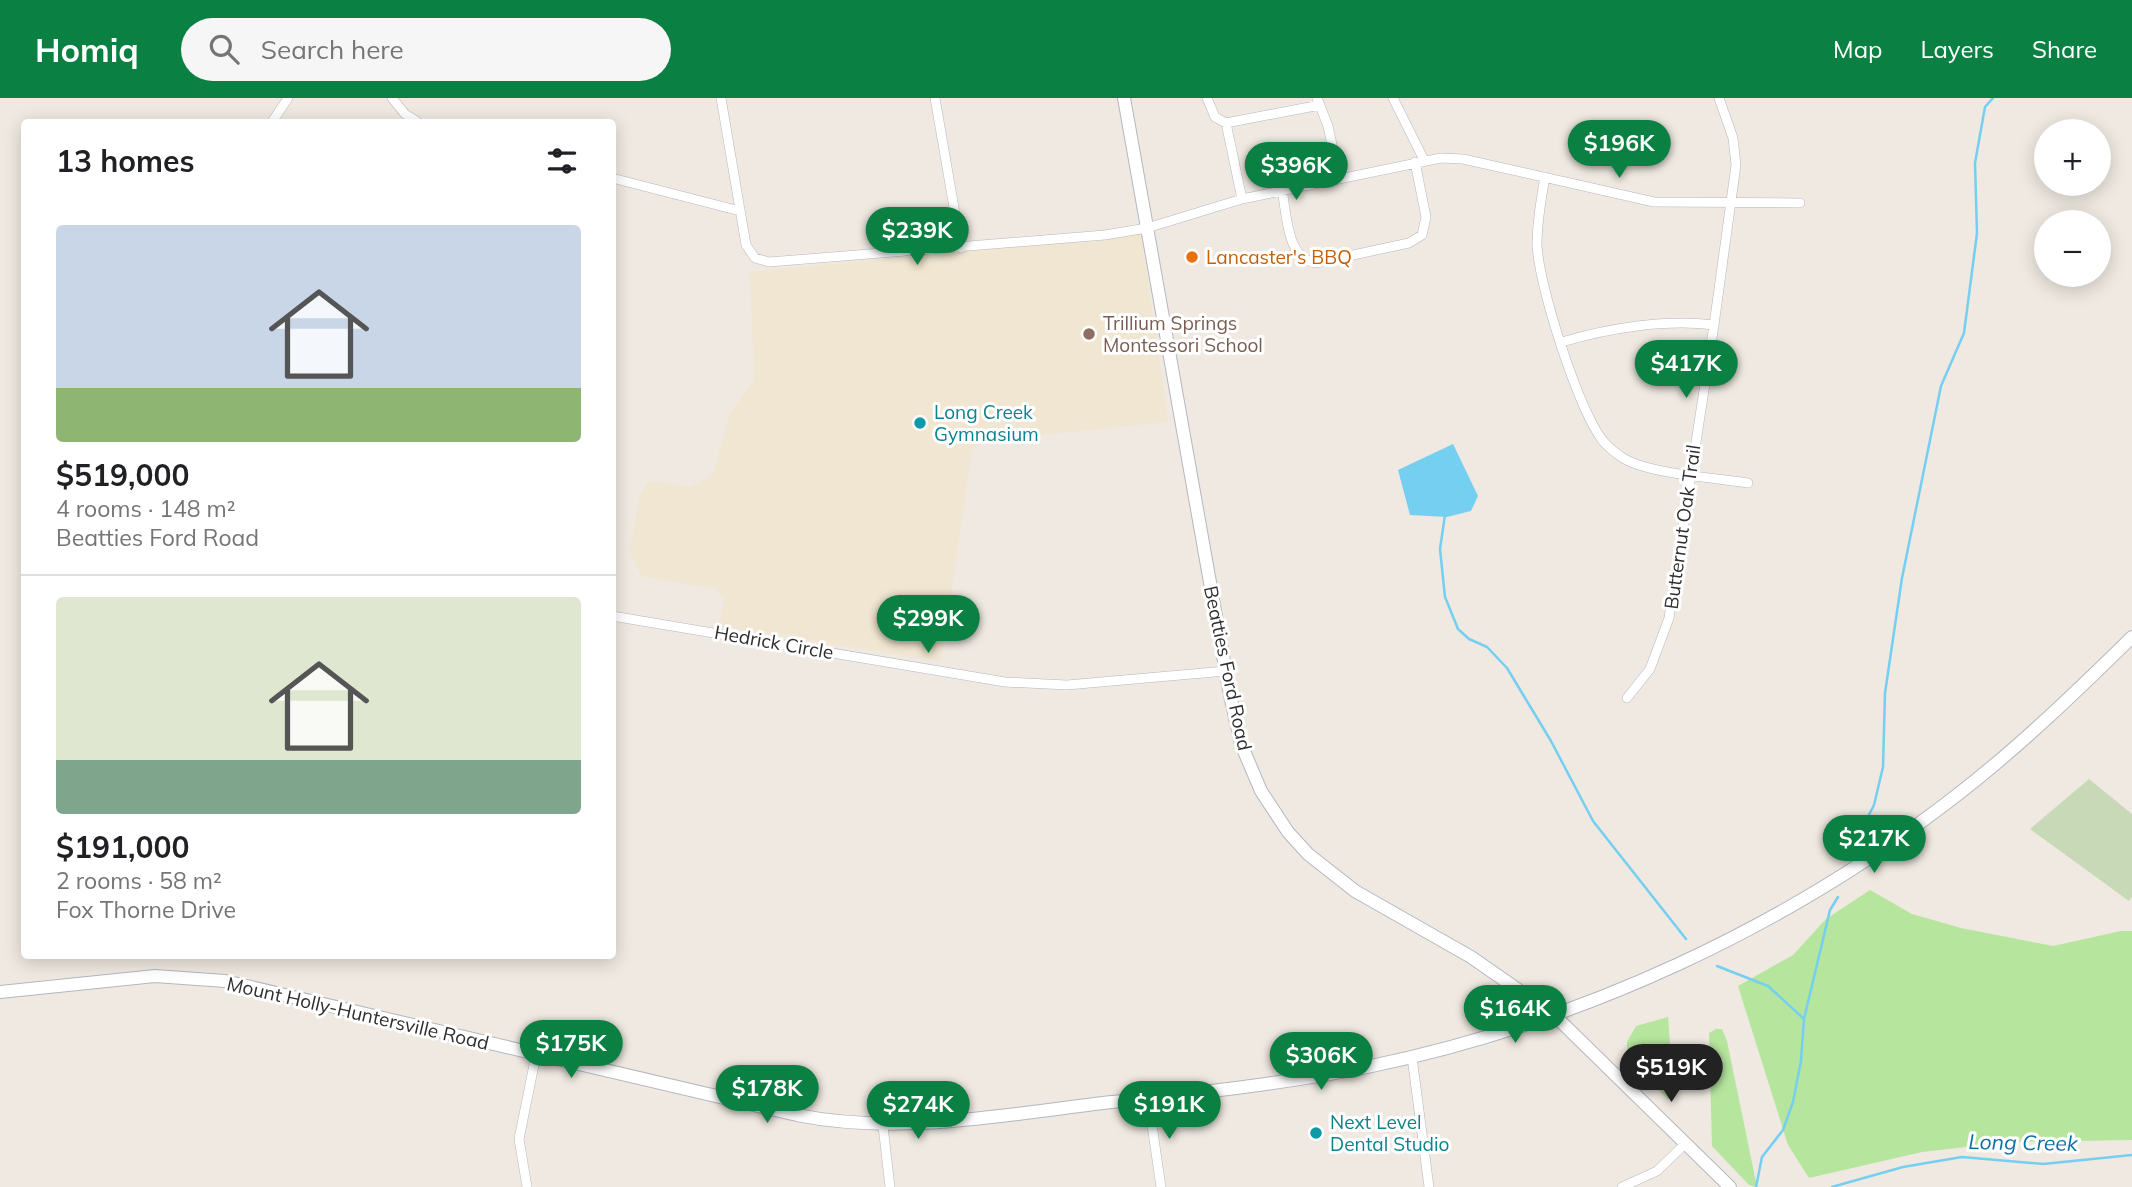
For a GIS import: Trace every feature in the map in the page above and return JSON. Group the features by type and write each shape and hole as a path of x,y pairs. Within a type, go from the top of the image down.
{"main road":[{"name":"Beatties Ford Road","path":"1124,98 1237,731 1252,772 1273,812 1308,854 1355,891 1471,957 1553,1014 1730,1187"},
{"name":"Mount Holly-Huntersville Road","path":"0,992 155,976 225,981 797,1115 883,1126 937,1123 1319,1076 1412,1057 1553,1014 1717,945 1858,866 1941,807 2008,753 2132,637"}],"street":[{"path":"274,119 288,98"},
{"path":"392,98 405,114 413,119"},
{"path":"721,98 748,250 761,261 783,262 961,248 1147,228 1242,199 1420,161 1463,159 1654,202 1731,205 1800,203"},
{"path":"935,98 961,248"},
{"path":"1207,98 1214,117 1226,123 1319,101 1339,178"},
{"path":"1282,190 1296,251 1306,261 1316,263 1409,243 1422,235 1426,218 1420,161 1393,98"},
{"name":"Butternut Oak Trail","path":"1627,698 1650,669 1664,635 1714,325 1736,165 1733,138 1719,98"},
{"path":"1226,123 1242,199"},
{"path":"1545,177 1537,247 1542,276 1587,414 1604,443 1625,460 1689,474 1748,482"},
{"path":"616,179 740,211"},
{"path":"1562,342 1593,333 1681,323 1714,325"},
{"name":"Hedrick Circle","path":"616,617 1014,683 1067,685 1226,671"},
{"path":"527,1187 520,1160 519,1139 536,1055"},
{"path":"1412,1057 1429,1187"},
{"path":"1148,1098 1161,1187"},
{"path":"883,1126 890,1187"},
{"path":"1622,1187 1657,1171 1686,1143"}],"shaded area":[{"path":"1141,234 1168,422 982,441 972,450 941,661 719,626 724,599 716,589 641,576 630,550 640,495 649,481 690,487 713,475 729,416 754,380 750,272"}],"green space":[{"path":"2089,779 2132,814 2132,897 2129,901 2030,829"},
{"path":"1870,890 1912,914 1961,928 2053,946 2132,931 2132,1140 2009,1142 1922,1152 1809,1178 1788,1145 1738,986 1793,955 1826,919"},
{"path":"1668,1017 1674,1097 1668,1099 1627,1058 1627,1042 1636,1026"},
{"path":"1722,1029 1727,1041 1757,1187 1749,1185 1712,1146 1709,1033"}],"water":[{"path":"1453,444 1478,496 1471,511 1447,517 1410,515 1398,470"}],"waterway":[{"path":"1846,860 1874,805 1883,767 1885,693 1902,578 1941,386 1964,333 1977,233 1975,163 1985,107 1993,98"},
{"path":"1445,515 1440,549 1445,597 1458,629 1469,639 1487,647 1507,668 1551,741 1593,821 1686,939"},
{"path":"1756,1187 1762,1157 1783,1130 1793,1102 1801,1061 1804,1019 1830,910 1838,897"},
{"path":"1717,966 1768,986 1804,1019"},
{"name":"Long Creek","path":"1832,1187 1903,1167 1962,1157 2043,1164 2132,1155"}],"place":[{"name":"Lancaster's BBQ","path":"1192,257"},
{"name":"Trillium Springs Montessori School","path":"1089,334"},
{"name":"Long Creek Gymnasium","path":"920,423"},
{"name":"Next Level Dental Studio","path":"1316,1133"}]}
